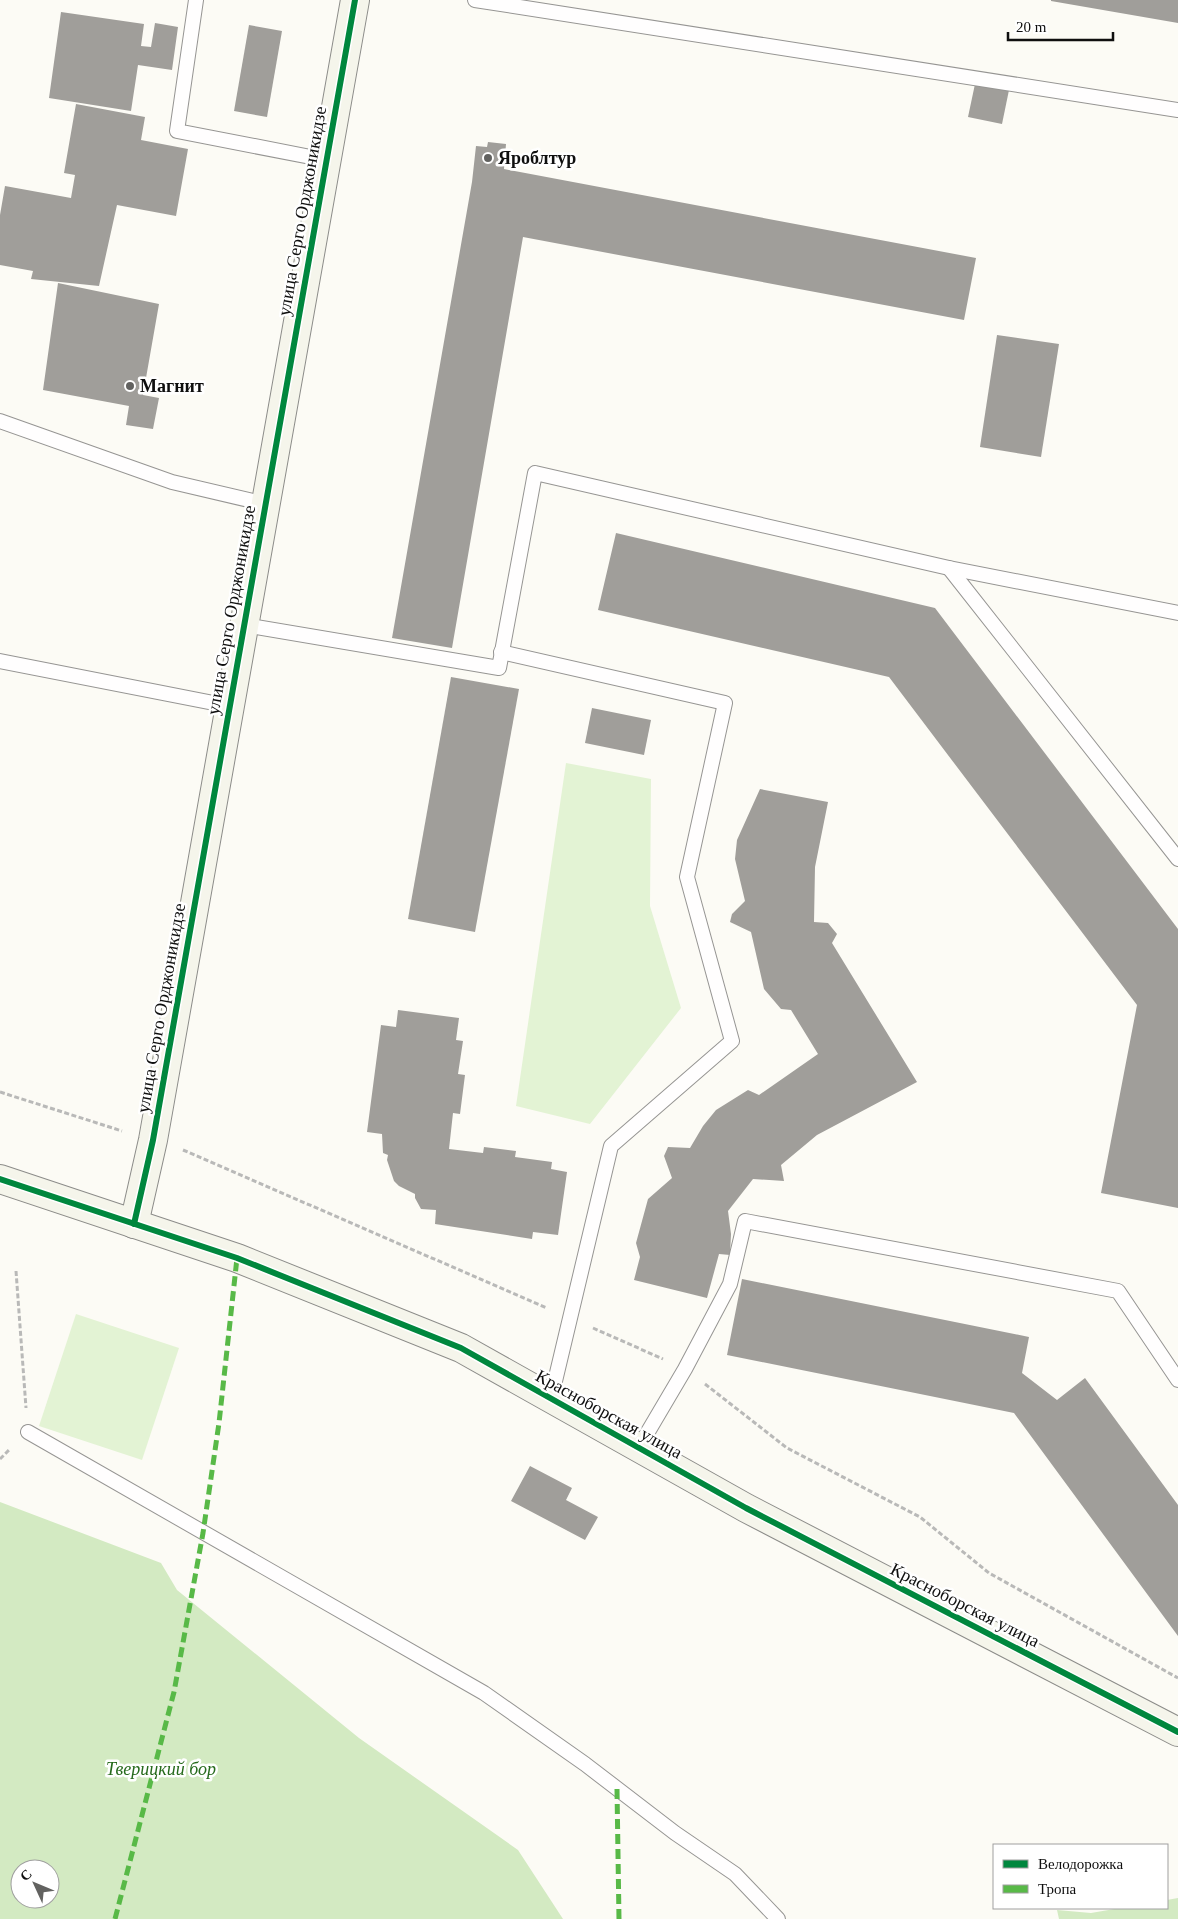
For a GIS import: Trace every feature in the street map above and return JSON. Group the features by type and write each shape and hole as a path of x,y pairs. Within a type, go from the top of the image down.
{"street":[{"name":"улица Серго Орджоникидзе","path":"134,1224 153,1140 355,0"},
{"name":"Красноборская улица","path":"0,1179 237,1258 462,1348 746,1508 1178,1732"}],"lane":[{"path":"196,0 177,132 326,160"},
{"path":"475,0 1178,110"},
{"path":"0,421 172,482 266,504"},
{"path":"244,624 499,668 535,474 949,568 1178,613"},
{"path":"949,568 1178,859"},
{"path":"501,652 725,703 688,877 732,1041 611,1146 551,1398"},
{"path":"0,661 229,706"},
{"path":"639,1447 685,1369 730,1284 745,1222 1118,1291 1178,1380"},
{"path":"28,1432 484,1693 585,1764 675,1833 735,1874 778,1919"}],"path":[{"path":"0,1092 197,1155 685,1369 787,1448 920,1517 989,1573 1178,1678"},
{"path":"16,1271 28,1432"}],"green space":[{"path":"566,763 651,779 650,906 681,1008 590,1124 516,1106"},
{"path":"76,1314 179,1348 142,1460 39,1426"},
{"name":"Тверицкий бор","path":"0,1502 161,1563 177,1590 359,1738 518,1850 563,1919 0,1919"},
{"path":"1178,1898 1178,1919 1059,1919 1057,1910 1091,1913 1114,1909 1168,1909 1168,1900"}],"building":[{"path":"1178,0 1178,23 1051,1"},
{"path":"61,12 144,24 141,46 151,47 155,23 178,27 172,70 138,65 131,111 49,98"},
{"path":"249,25 282,31 267,117 234,111"},
{"path":"975,84 1009,90 1002,124 968,117"},
{"path":"76,104 145,117 141,140 188,149 176,216 117,205 99,286 31,279 33,271 0,265 0,215 5,186 71,198 75,175 64,173"},
{"path":"488,142 506,144 504,169 976,258 964,320 523,237 452,648 392,638 472,182 476,146 487,147"},
{"path":"58,283 159,304 143,395 159,398 153,429 126,425 129,406 43,390"},
{"path":"997,335 1059,344 1041,457 980,447"},
{"path":"616,533 935,608 1178,929 1178,1208 1101,1193 1137,1005 889,677 598,610"},
{"path":"451,677 519,689 475,932 408,919"},
{"path":"592,708 651,720 644,755 585,743"},
{"path":"760,789 828,802 815,867 814,922 828,923 837,934 832,943 917,1082 817,1135 781,1165 784,1181 753,1179 728,1211 731,1234 730,1255 719,1254 707,1298 634,1280 640,1257 636,1243 648,1199 672,1178 664,1156 668,1147 690,1148 703,1126 716,1110 748,1090 759,1095 818,1054 791,1010 781,1009 764,989 751,932 730,922 732,914 745,901 735,859 737,840"},
{"path":"398,1010 459,1018 456,1040 463,1041 458,1074 465,1075 460,1114 453,1113 449,1149 483,1153 484,1147 516,1151 515,1157 552,1162 551,1169 567,1172 558,1235 533,1232 532,1239 435,1224 436,1210 421,1209 415,1194 399,1186 394,1181 387,1160 388,1155 383,1153 382,1134 367,1132 381,1025 396,1027"},
{"path":"742,1279 1029,1337 1022,1373 1057,1400 1085,1378 1178,1505 1178,1636 1014,1413 727,1355"},
{"path":"530,1466 572,1488 566,1500 598,1517 585,1540 511,1501"}],"marked path":[{"path":"115,1919 174,1692 203,1533 219,1423 237,1258"},
{"path":"617,1789 619,1919"}],"cycle path":[{"path":"134,1224 153,1140 355,0"},
{"path":"0,1179 237,1258 461,1348 746,1508 1178,1732"}],"place":[{"name":"Яроблтур","path":"488,158"},
{"name":"Магнит","path":"130,386"}]}
